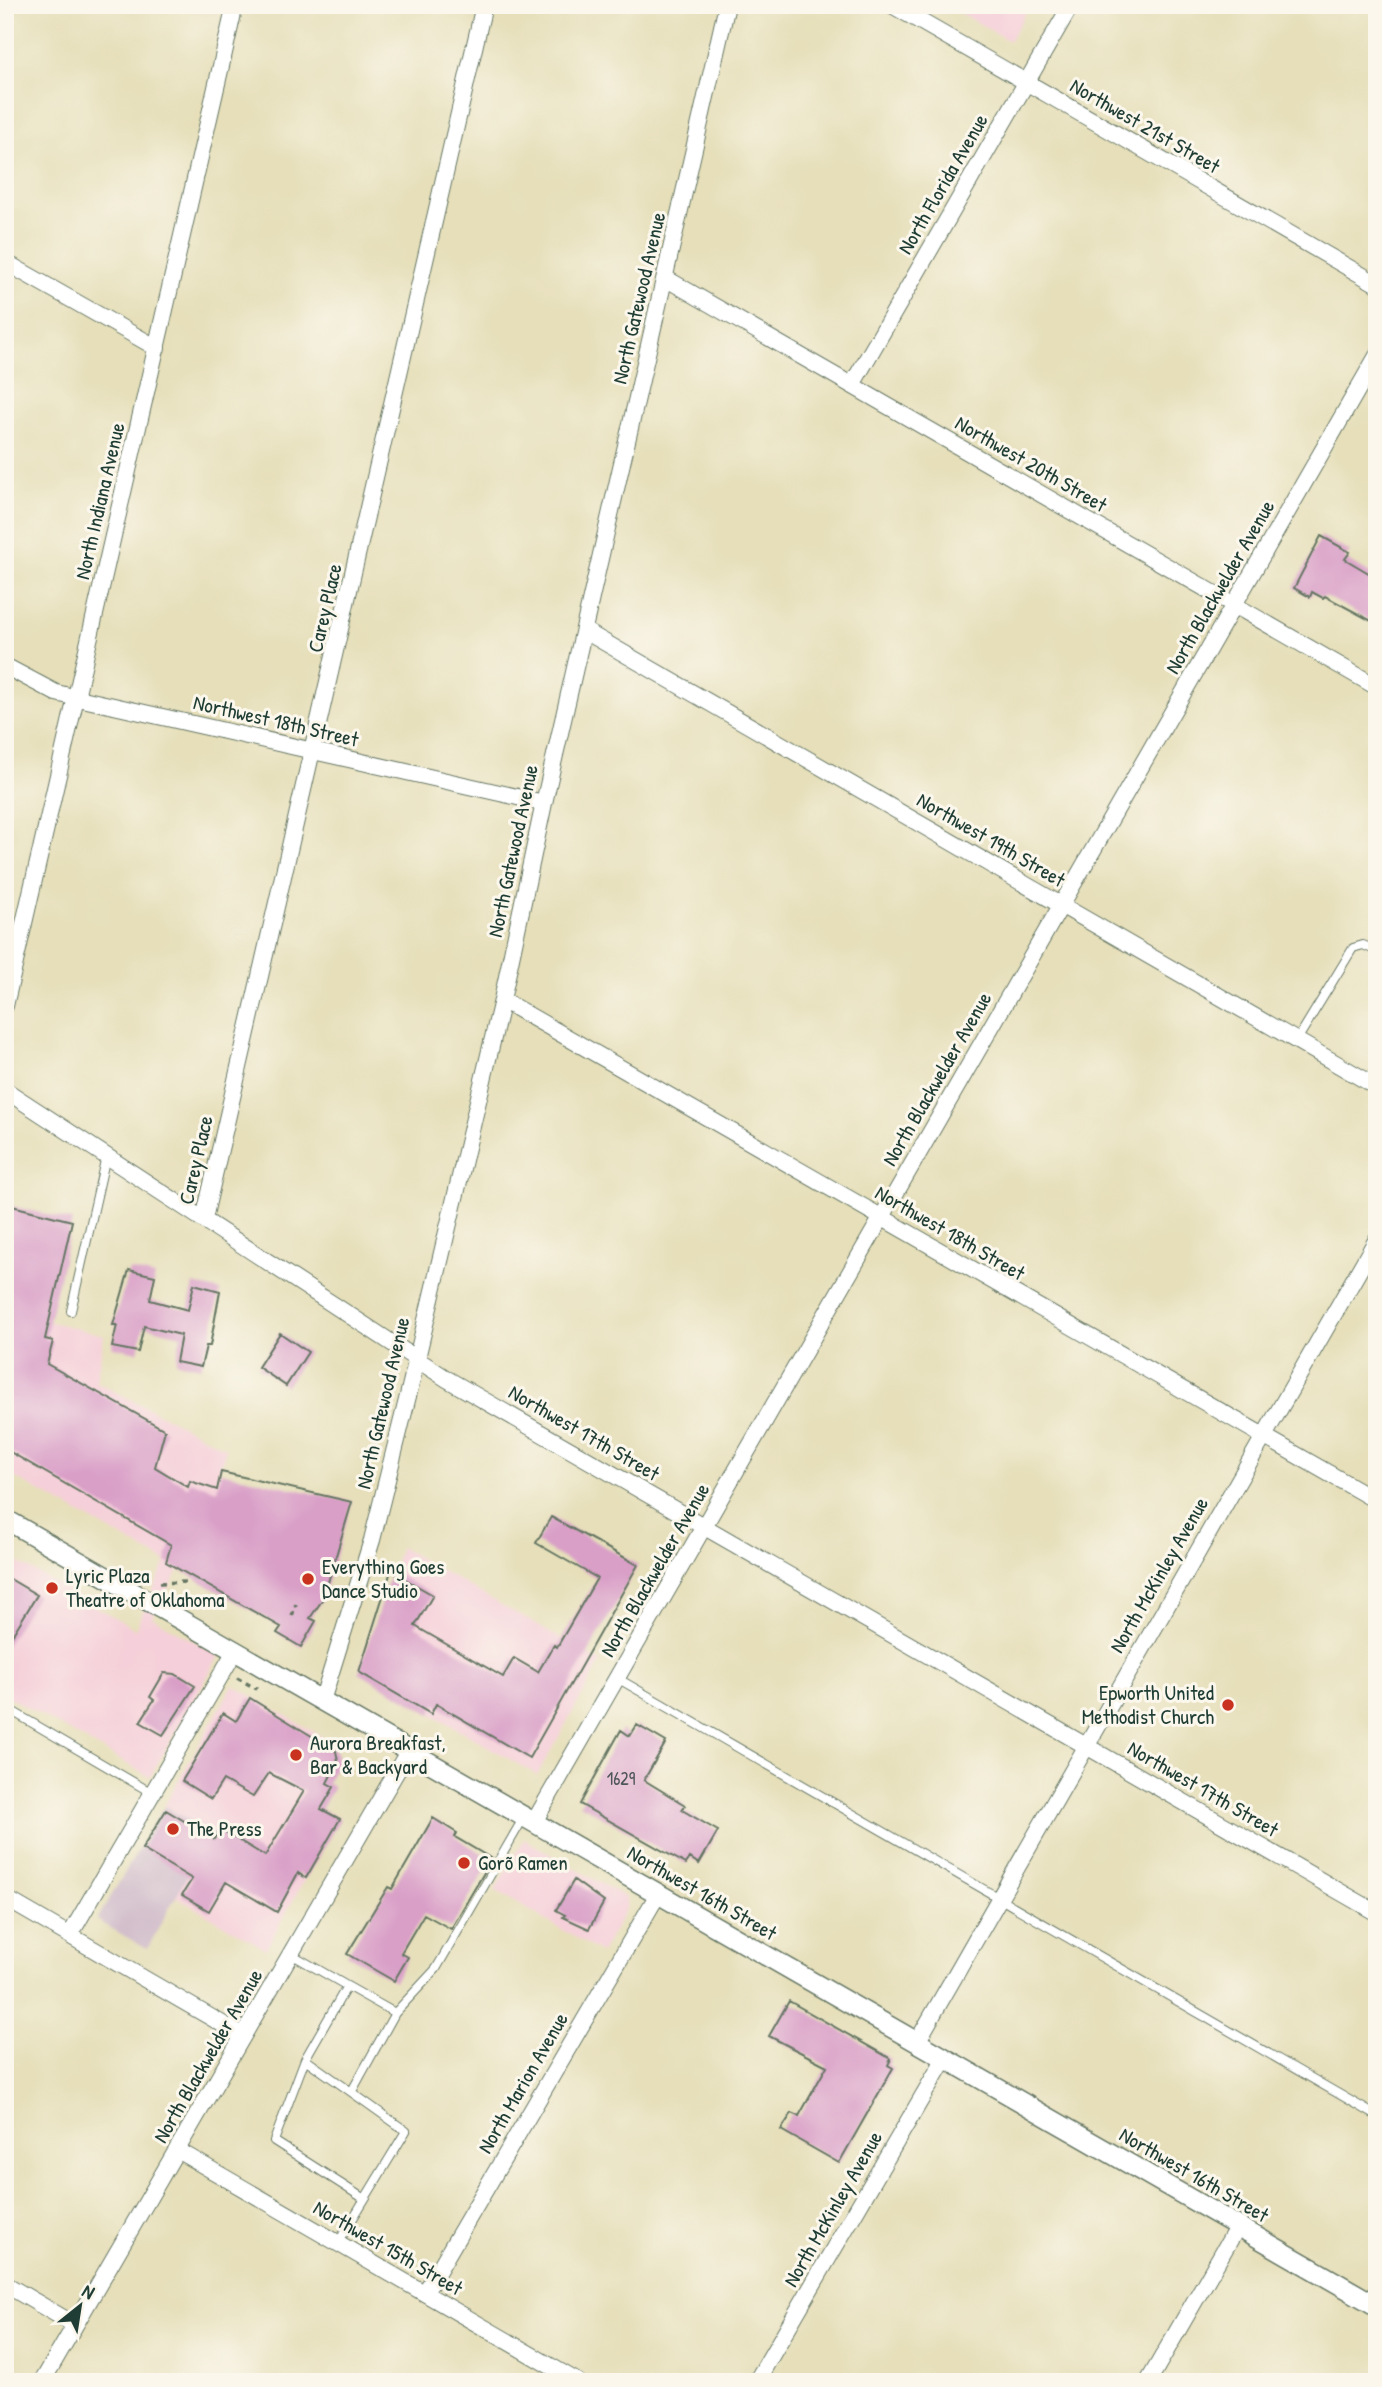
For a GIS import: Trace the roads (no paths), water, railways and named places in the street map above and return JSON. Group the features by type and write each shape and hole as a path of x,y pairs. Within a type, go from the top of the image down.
{"street":[{"name":"North Indiana Avenue","path":"5,1006 235,5"},
{"name":"Carey Place","path":"204,1219 484,5"},
{"name":"North Gatewood Avenue","path":"322,1701 375,1528 502,1000 544,803 727,5"},
{"name":"Northwest 21st Street","path":"892,5 1377,284"},
{"name":"North Florida Avenue","path":"852,385 1071,5"},
{"path":"5,262 157,348"},
{"name":"Northwest 20th Street","path":"665,278 1377,687"},
{"name":"North Blackwelder Avenue","path":"529,1820 617,1678 1377,356"},
{"name":"Northwest 19th Street","path":"585,631 1377,1087"},
{"name":"Northwest 18th Street","path":"5,666 56,693 544,803"},
{"name":"Northwest 18th Street","path":"502,1000 1377,1501"},
{"name":"Northwest 17th Street","path":"5,1090 447,1379 1377,1913"},
{"name":"North McKinley Avenue","path":"917,2042 997,1898 1377,1239"},
{"name":"Northwest 16th Street","path":"5,1520 1377,2306"},
{"path":"70,1935 235,1651"},
{"name":"North Blackwelder Avenue","path":"42,2382 409,1751"},
{"name":"North Marion Avenue","path":"425,2293 658,1894"},
{"path":"5,1898 243,2036"},
{"name":"North McKinley Avenue","path":"756,2382 945,2058"},
{"name":"Northwest 15th Street","path":"177,2150 578,2382"},
{"path":"1148,2382 1238,2226"},
{"path":"5,2284 75,2325"}],"lane":[{"path":"1297,1040 1353,948 1363,945 1377,951"},
{"path":"71,1311 106,1156"},
{"path":"617,1678 1377,2116"},
{"path":"5,1707 152,1793"},
{"path":"352,2091 396,2013 436,1969 529,1820"},
{"path":"291,1954 396,2013"},
{"path":"347,1986 305,2059 274,2141 363,2198"},
{"path":"305,2059 406,2131 338,2243"}],"place":[{"name":"Everything Goes Dance Studio","path":"308,1579"},
{"name":"Lyric Plaza Theatre of Oklahoma","path":"52,1588"},
{"name":"Epworth United Methodist Church","path":"1228,1705"},
{"name":"Aurora Breakfast, Bar & Backyard","path":"296,1755"},
{"name":"The Press","path":"173,1829"},
{"name":"Gorõ Ramen","path":"464,1863"}]}
